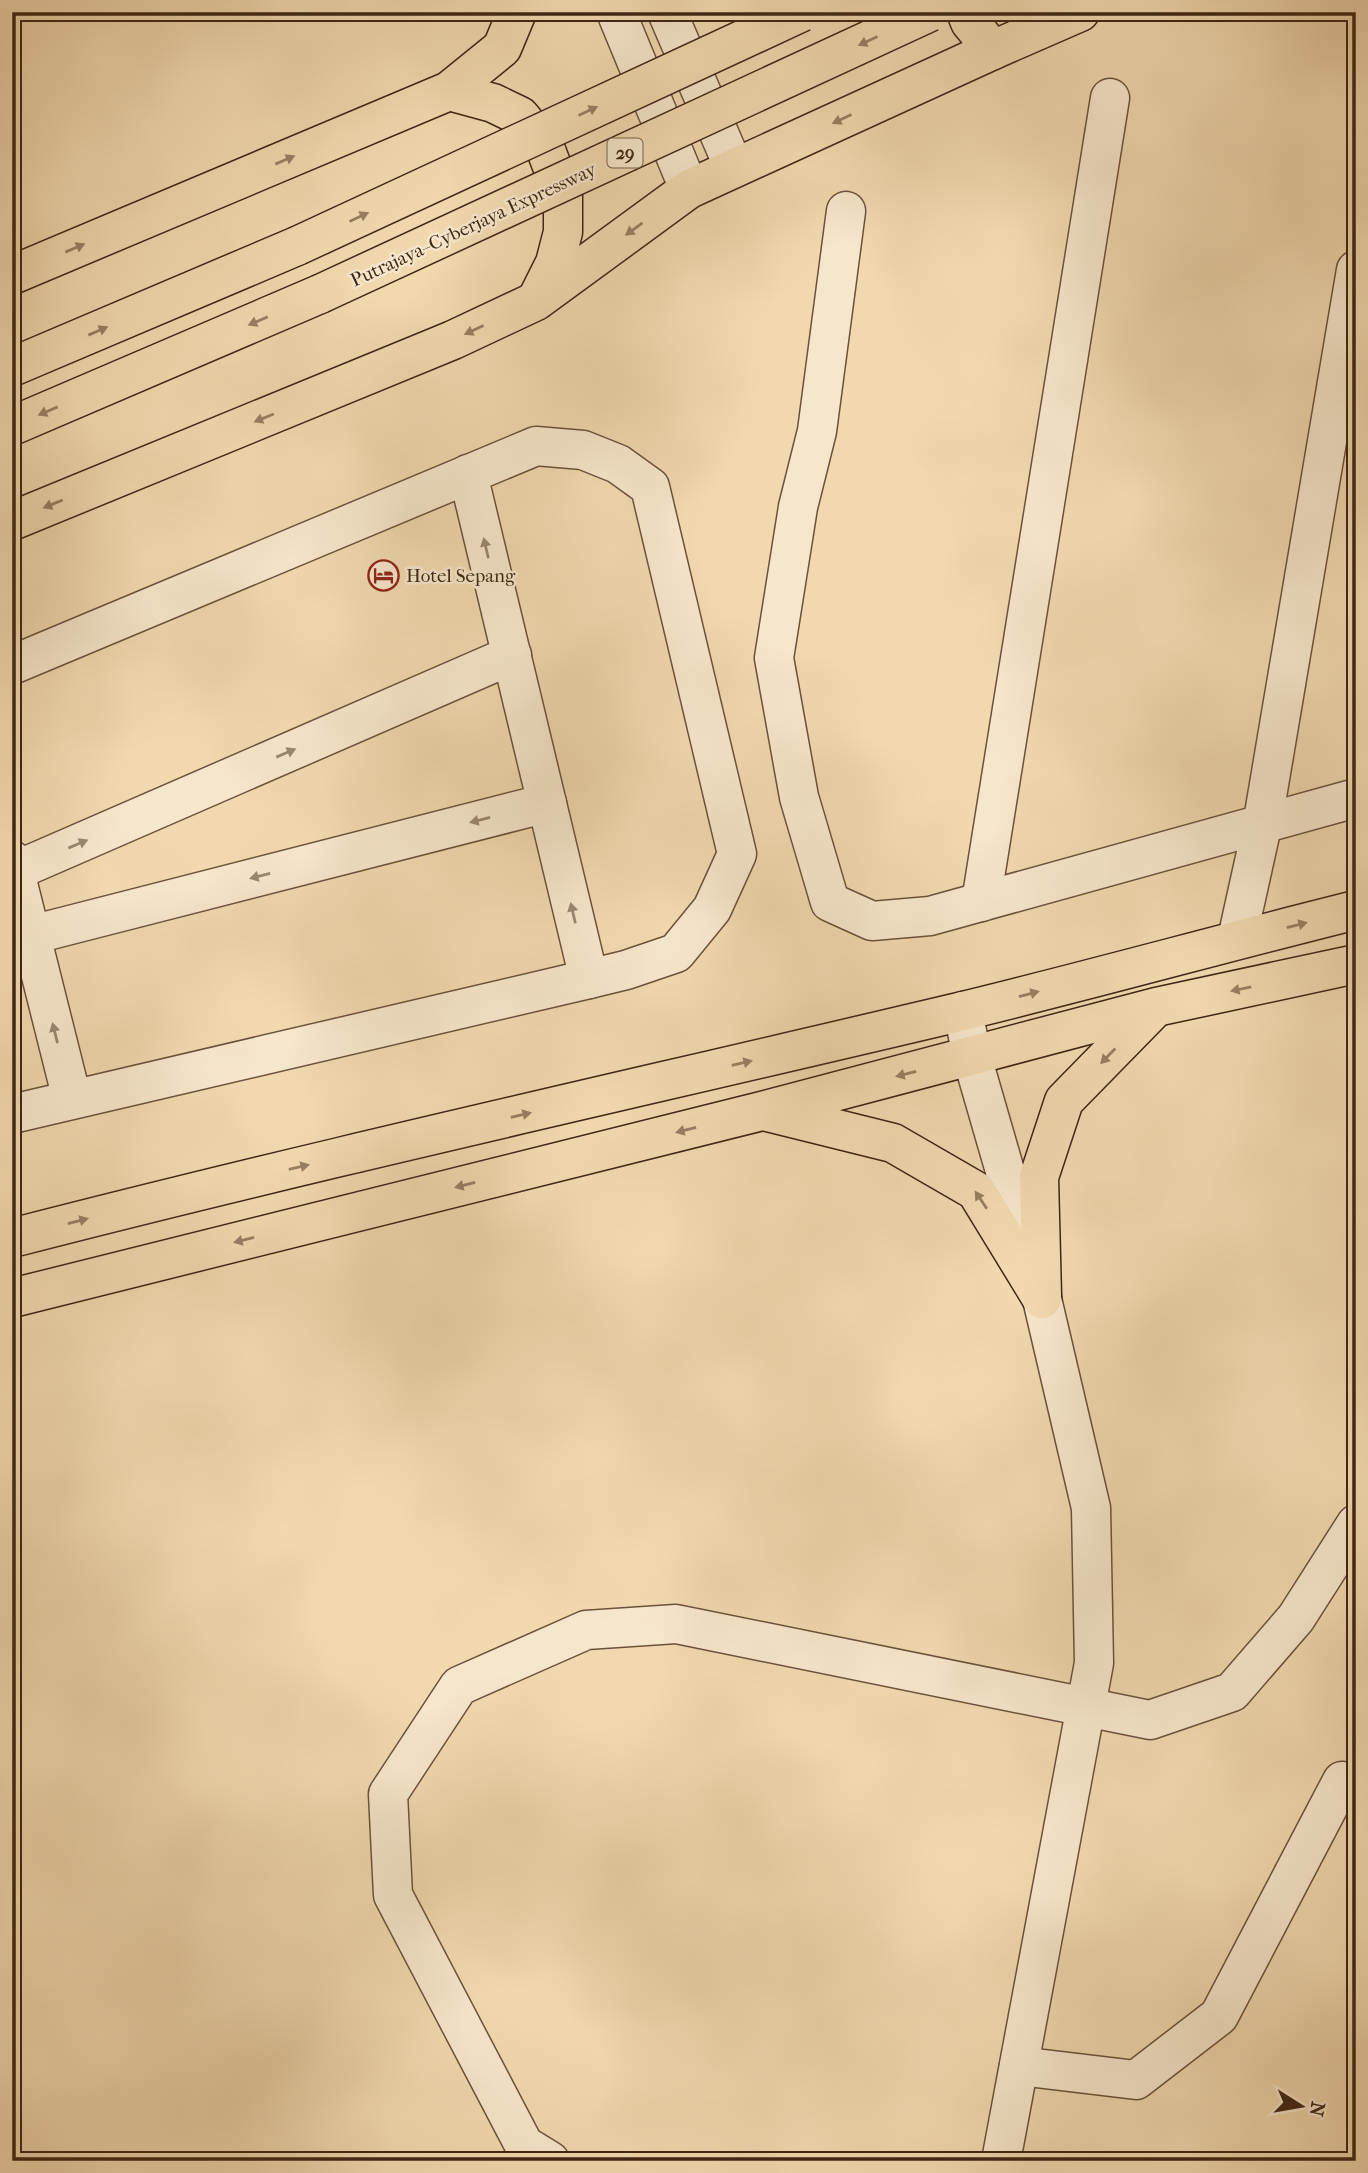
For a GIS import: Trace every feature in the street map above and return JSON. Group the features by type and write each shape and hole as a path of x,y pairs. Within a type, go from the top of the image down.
{"main road":[{"path":"12,275 449,91 502,48 517,12"},
{"path":"12,367 297,246 802,12"},
{"name":"Putrajaya–Cyberjaya Expressway","path":"12,426 320,294 930,12"},
{"path":"966,12 970,22 993,50"},
{"path":"12,521 440,345 536,301 689,189 1080,12"},
{"path":"449,91 493,103 520,116 544,145 563,195 563,232 555,263 536,301"},
{"path":"12,1238 198,1190 963,1011 1356,910"},
{"path":"12,1298 762,1111 1156,1007 1356,964"},
{"path":"1042,1299 1039,1177 1064,1101 1156,1007"},
{"path":"762,1111 893,1143 976,1191 1042,1299"}],"street":[{"path":"616,12 689,189"},
{"path":"667,12 734,168"},
{"path":"981,902 1110,98"},
{"path":"846,211 817,430 798,507 774,659 799,797 830,902 872,921 930,916 1356,798"},
{"path":"1237,939 1262,826 1356,270"},
{"path":"12,665 536,446 583,450 618,464 650,487 737,854 712,909 676,953 589,979 12,1114"},
{"path":"468,474 589,979"},
{"path":"72,1099 14,865 512,656"},
{"path":"31,935 547,803"},
{"path":"963,1011 972,1057 1042,1299 1091,1508 1094,1663 1001,2161"},
{"path":"550,2161 524,2145 393,1895 388,1794 459,1686 586,1630 676,1624 1150,1720 1232,1692 1296,1618 1356,1524"},
{"path":"1019,2066 1136,2080 1219,2016 1342,1782"}],"place":[{"name":"Hotel Sepang","path":"383,575"}]}
